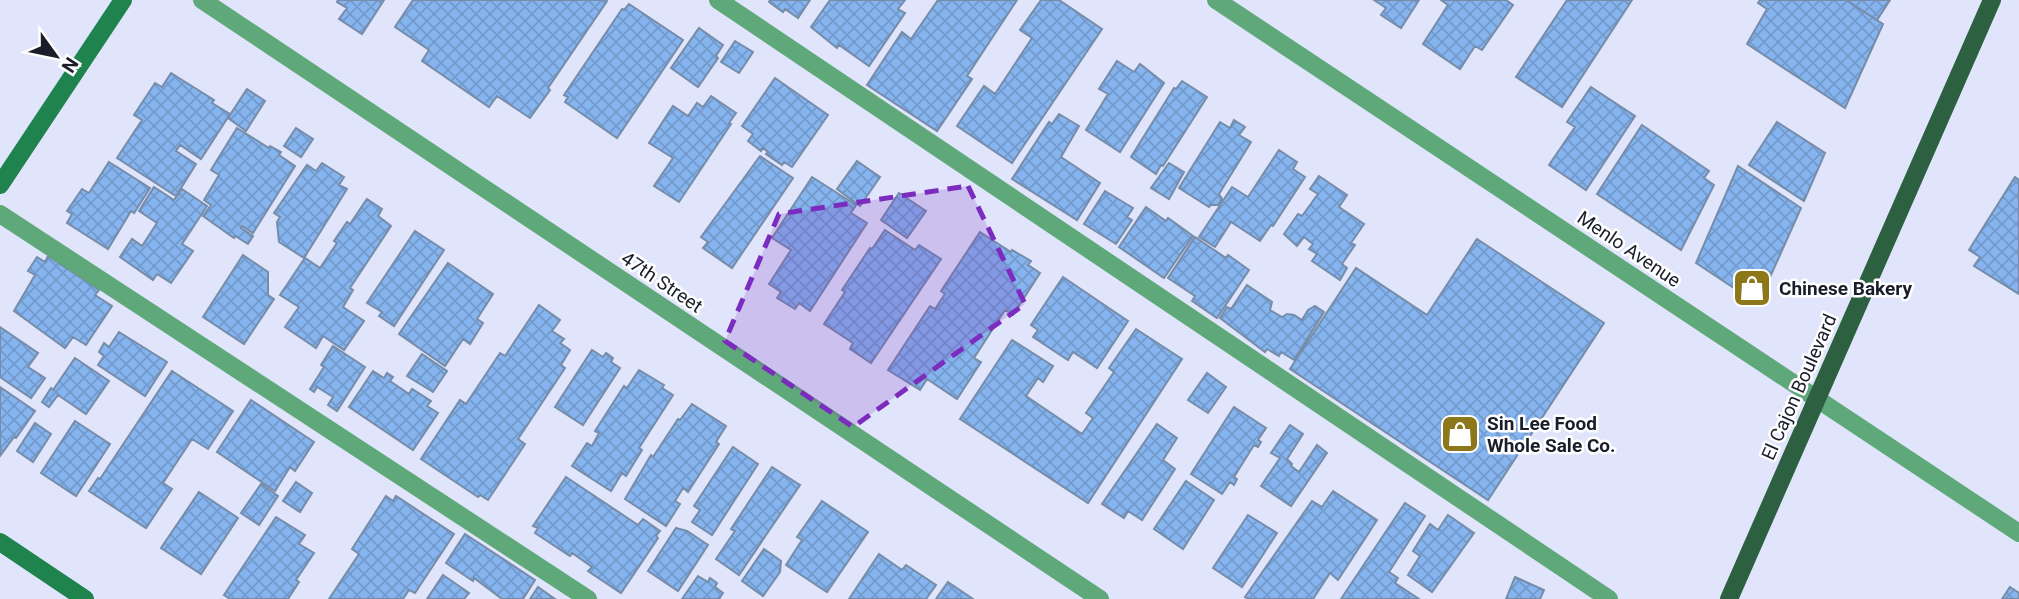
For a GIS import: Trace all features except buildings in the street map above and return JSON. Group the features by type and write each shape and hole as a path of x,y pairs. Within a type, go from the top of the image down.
{"main road":[{"path":"0,186 123,0"},
{"name":"El Cajon Boulevard","path":"1729,599 1992,0"},
{"path":"0,542 85,599"}],"street":[{"name":"47th Street","path":"202,0 1100,599"},
{"path":"718,0 1609,599"},
{"name":"Menlo Avenue","path":"1216,0 2019,533"},
{"path":"0,214 587,599"}],"highlighted area":[{"path":"968,186 1025,304 853,427 725,341 779,214"}],"place":[{"name":"Chinese Bakery","path":"1752,288"},
{"name":"Sin Lee Food Whole Sale Co.","path":"1460,434"}]}
